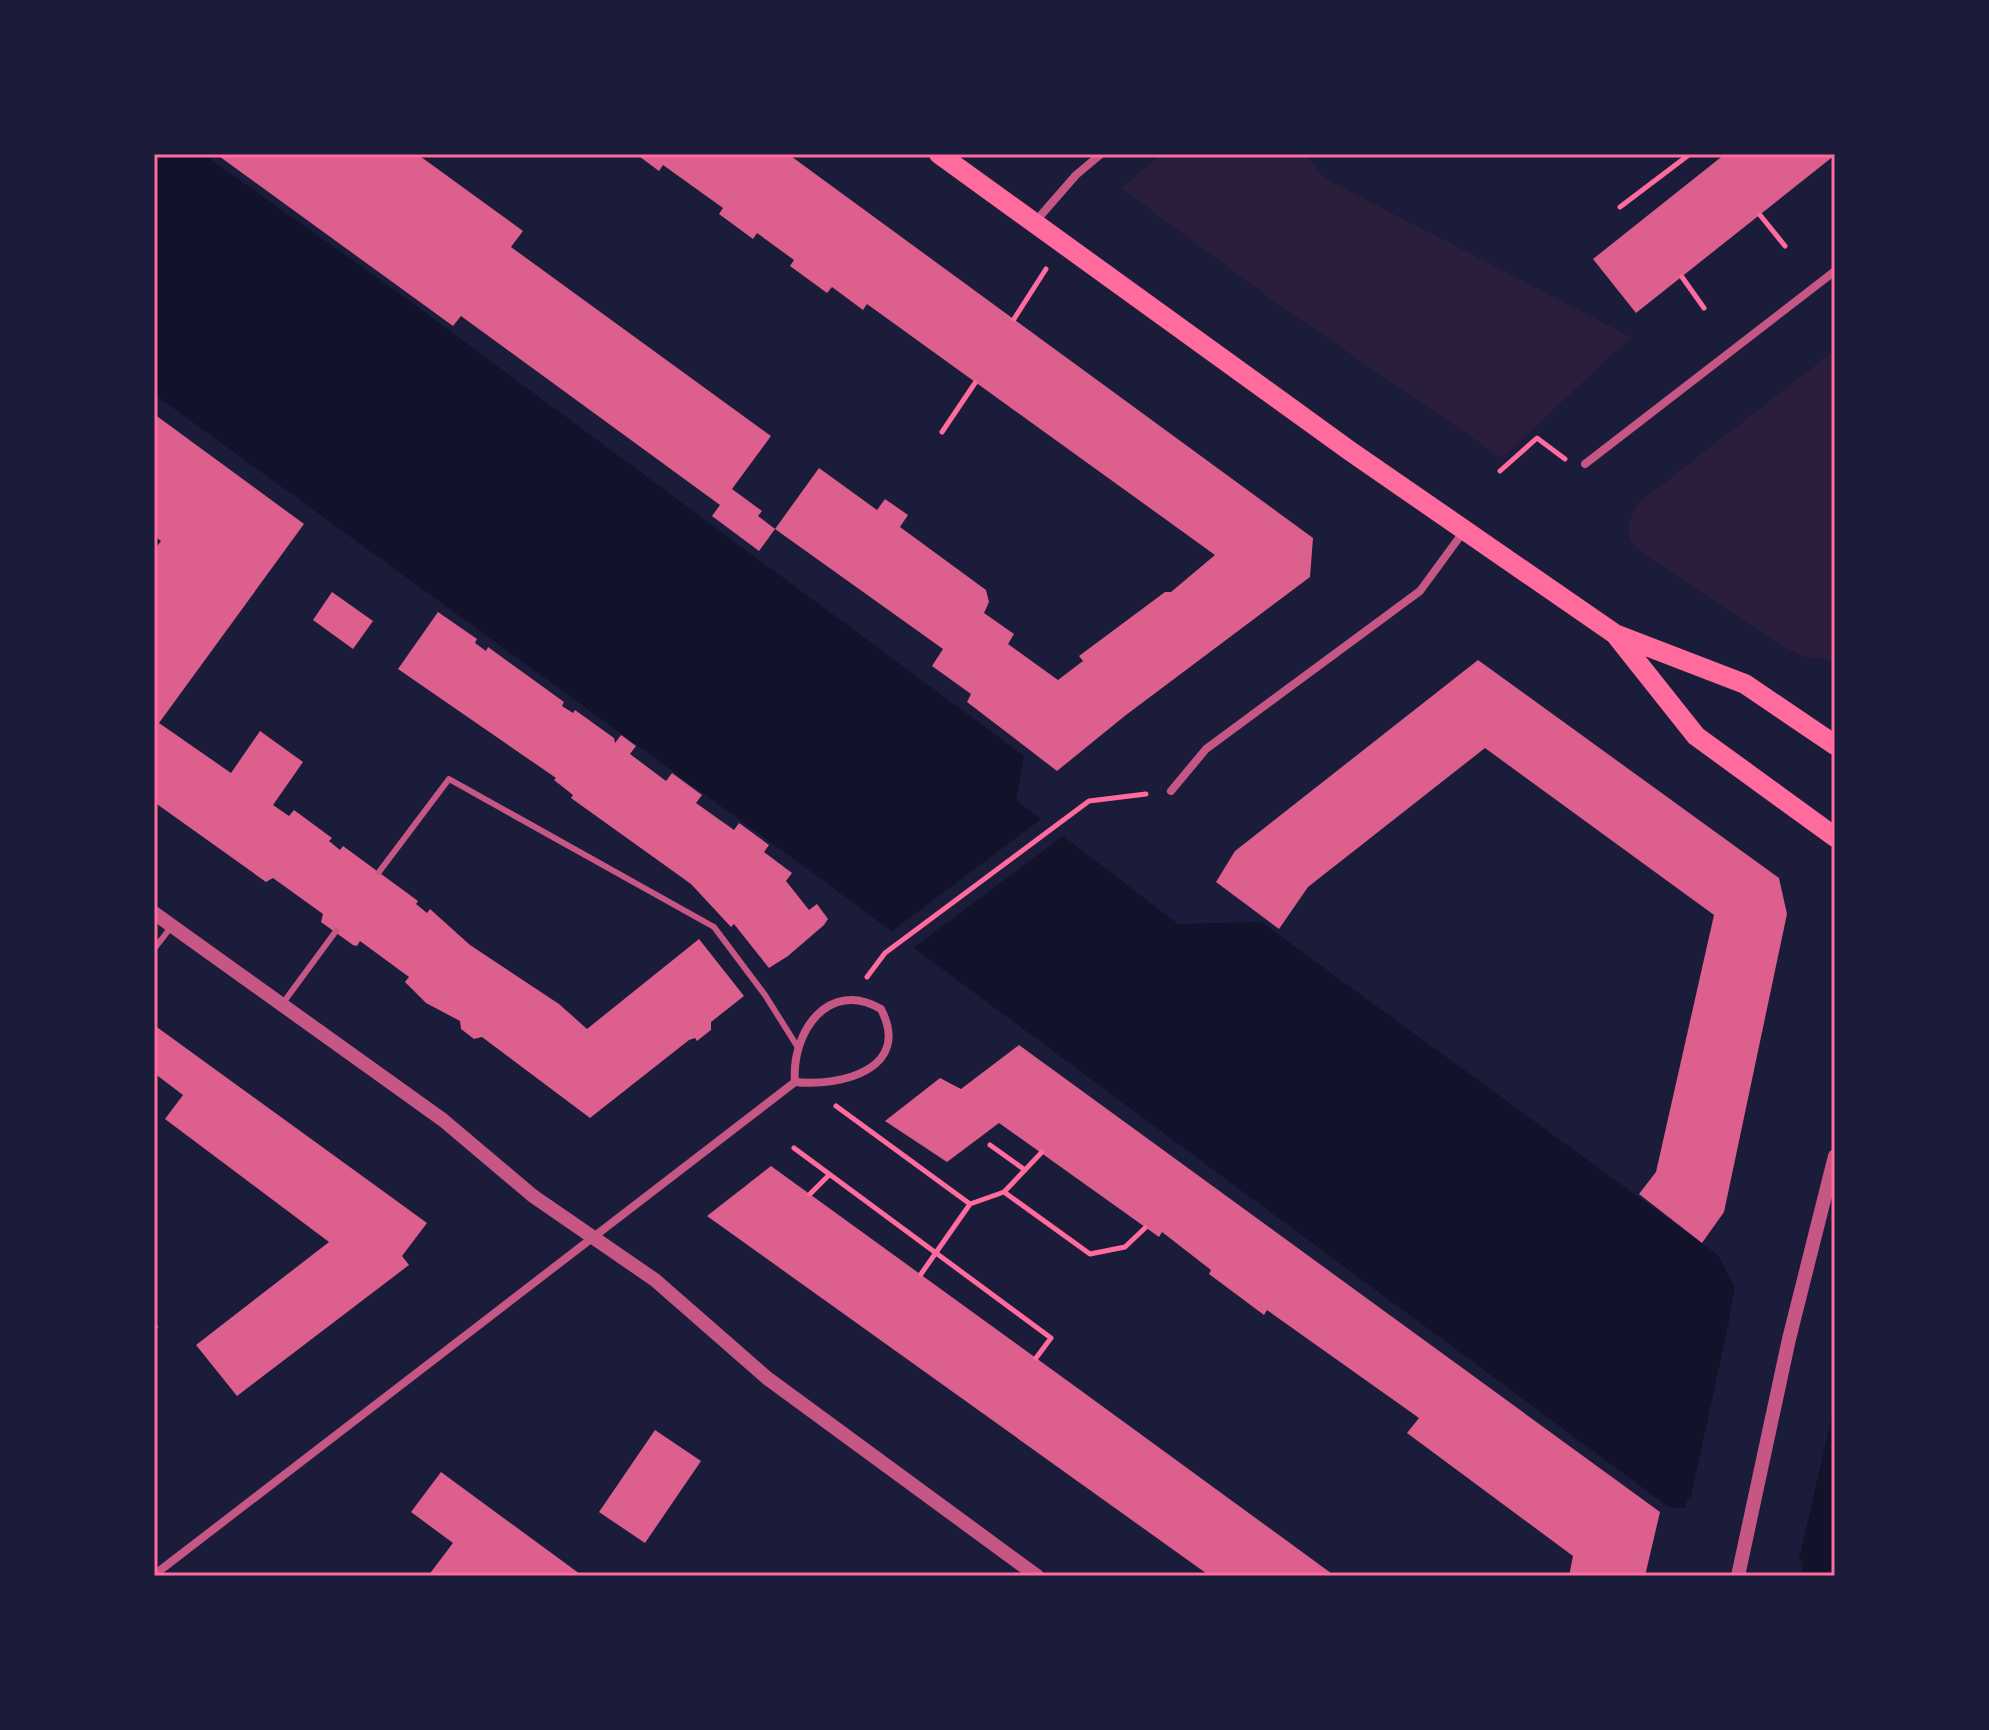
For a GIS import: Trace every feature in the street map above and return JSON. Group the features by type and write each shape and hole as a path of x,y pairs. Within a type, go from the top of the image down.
{"main road":[{"path":"939,154 1061,244 1615,634 1745,684 1835,745"},
{"path":"1615,634 1696,736 1835,837"}],"street":[{"path":"1033,223 1076,175 1101,154"},
{"path":"1585,464 1835,271"},
{"path":"1171,791 1206,749 1420,591 1464,530"},
{"path":"154,913 443,1120 533,1196 655,1280 767,1378 1037,1576"},
{"path":"154,1575 795,1082 817,1085 841,1082 864,1073 889,1044 890,1027 881,1009 870,1002 843,999 820,1013 797,1046 793,1062 795,1082"},
{"path":"1738,1576 1789,1339 1835,1156"}],"lane":[{"path":"379,872 449,779 714,927 765,995 797,1046"},
{"path":"154,949 172,926"},
{"path":"281,1005 336,931"}],"path":[{"path":"1620,207 1690,154"},
{"path":"1760,215 1785,246"},
{"path":"1014,319 1061,244"},
{"path":"1682,277 1704,308"},
{"path":"942,432 975,383"},
{"path":"1500,471 1537,438 1550,451 1585,464"},
{"path":"885,953 1089,801 1171,791"},
{"path":"817,1085 841,1112 970,1204"},
{"path":"990,1145 1025,1170"},
{"path":"794,1148 1051,1338 1036,1358"},
{"path":"921,1274 970,1204 1004,1192 1042,1152"},
{"path":"810,1194 829,1175"},
{"path":"1004,1192 1090,1254 1125,1247 1145,1228"}],"shaded area":[{"path":"154,154 203,154 400,294 1024,756 1016,800 1178,924 1261,922 1718,1255 1735,1288 1729,1315 1835,1373 1835,1576 1801,1576 1803,1562 1688,1498 1685,1508 1670,1508 806,868 154,394"},
{"path":"1162,154 1305,154 1324,178 1631,337 1502,458 1285,309 1121,188"},
{"path":"1835,350 1835,661 1803,656 1788,649 1640,551 1631,540 1628,529 1637,504"}],"pier":[{"path":"1044,817 1066,834 910,950 888,934"},
{"path":"1732,1307 1733,1313 1835,1369 1835,1403 1798,1564 1689,1506"}],"building":[{"path":"216,154 417,154 523,231 511,247 771,436 732,489 762,511 758,516 775,529 759,551 712,516 720,505 461,316 453,326"},
{"path":"636,154 788,154 1313,538 1310,577 1126,715 1057,771 967,702 971,694 932,666 943,649 775,529 819,468 877,510 885,499 908,515 900,527 986,590 989,602 984,613 1014,634 1008,644 1058,680 1083,661 1079,656 1165,592 1171,592 1215,555 867,304 863,310 832,287 827,293 790,266 794,260 757,233 753,239 719,214 723,208 663,165 659,171"},
{"path":"1725,154 1835,155 1636,313 1593,259"},
{"path":"154,414 304,524 159,723 231,773 260,731 303,762 273,805 289,816 294,810 332,838 329,841 340,850 343,846 418,901 416,904 427,913 430,909 470,945 559,1004 587,1029 699,939 744,996 711,1022 711,1030 697,1041 695,1038 689,1040 590,1118 482,1037 474,1039 461,1029 460,1021 426,1003 405,982 409,977 360,941 357,946 353,945 321,922 323,914 273,878 266,882 154,802 154,550 161,541 154,536"},
{"path":"332,592 373,621 353,649 313,620"},
{"path":"438,612 477,639 475,643 486,651 488,647 564,702 562,706 573,713 575,710 614,738 615,743 621,735 636,746 630,754 666,781 672,773 702,795 696,803 734,830 739,823 769,845 764,852 792,873 786,881 809,910 817,904 828,919 824,925 769,968 734,924 731,927 691,884 571,798 573,795 554,780 556,778 398,669"},
{"path":"1478,660 1779,878 1787,914 1724,1212 1702,1243 1639,1194 1656,1172 1714,915 1485,748 1308,887 1279,929 1216,882 1235,851"},
{"path":"154,1025 427,1223 402,1256 409,1265 237,1396 196,1345 329,1242 165,1119 183,1095 154,1073"},
{"path":"1019,1045 1660,1512 1645,1576 1569,1576 1573,1556 1407,1433 1419,1418 1267,1310 1264,1315 1209,1274 1211,1270 1162,1232 1159,1237 999,1123 947,1162 885,1121 940,1078 961,1089"},
{"path":"771,1166 1335,1576 1210,1576 707,1216"},
{"path":"655,1430 701,1461 645,1543 599,1512"},
{"path":"441,1472 580,1574 428,1576 453,1543 411,1512"}]}
